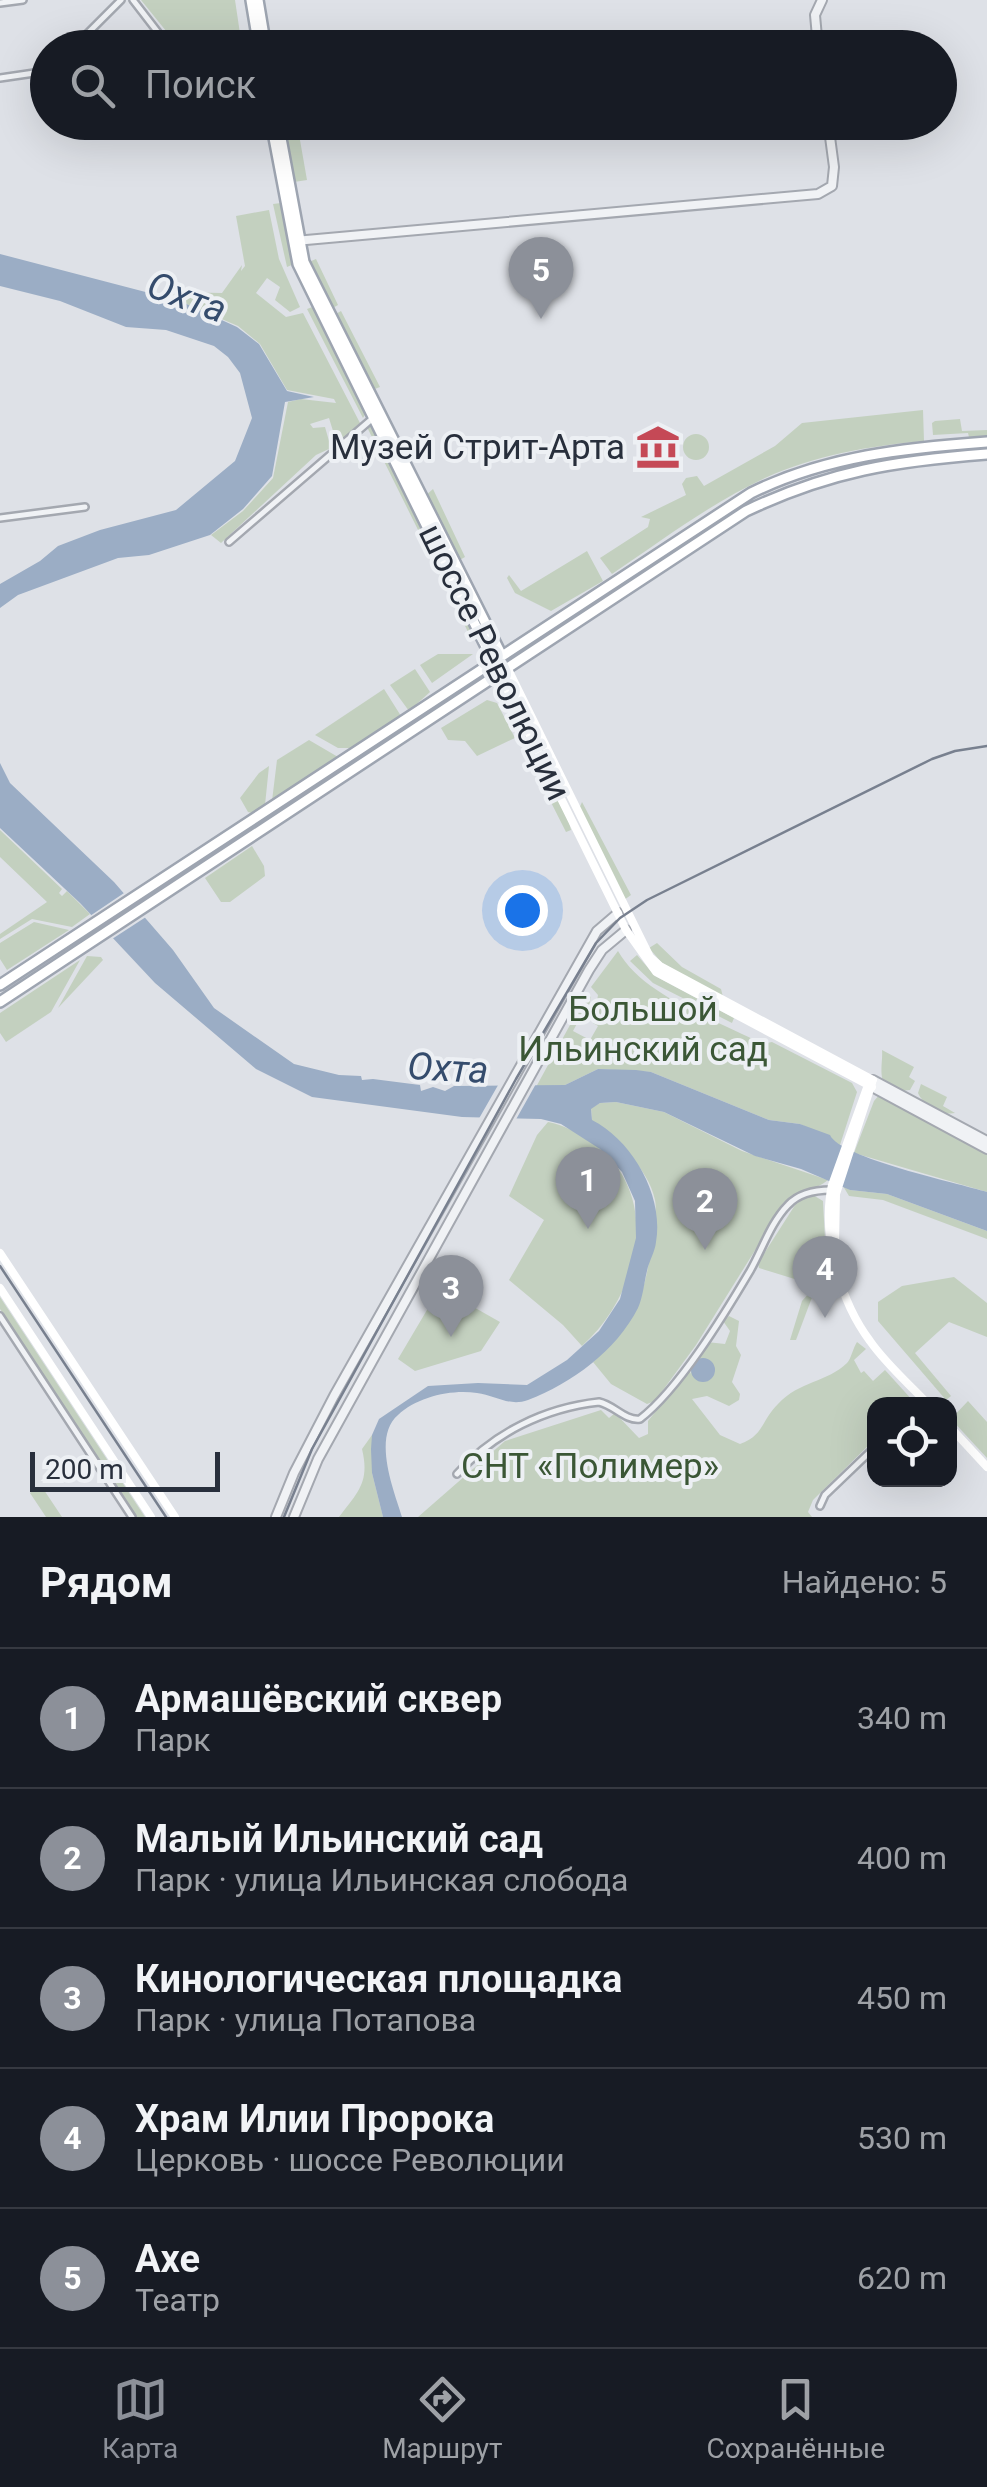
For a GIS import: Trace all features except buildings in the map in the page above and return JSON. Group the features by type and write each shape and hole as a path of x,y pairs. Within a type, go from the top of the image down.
{"main road":[{"path":"255,0 260,30"},
{"name":"шоссе Революции","path":"278,140 298,264 497,657 626,930 656,972 870,1084"},
{"path":"0,985 706,520 771,482 868,454 987,442"},
{"path":"0,1002 697,541 780,494 877,465 987,454"},
{"name":"шоссе Революции","path":"503,670 644,948 660,966 870,1084"},
{"path":"143,891 152,902"},
{"path":"618,913 628,917 626,930"},
{"path":"94,923 103,934"},
{"path":"870,1084 833,1187 834,1248 843,1285 862,1329 919,1397"},
{"path":"0,1253 175,1517"},
{"path":"0,1288 151,1517"},
{"path":"957,1435 987,1468"}],"street":[{"path":"0,4 22,0"},
{"path":"90,30 120,0"},
{"path":"133,0 156,30"},
{"path":"816,30 815,15 822,0"},
{"path":"0,78 30,74"},
{"path":"294,242 818,194 826,191 834,177 830,140"},
{"path":"229,542 377,415"},
{"path":"0,518 85,507"},
{"path":"276,1517 316,1430 486,1124 590,943 618,913"},
{"path":"294,1517 318,1459 527,1080 596,960 626,930"},
{"path":"870,1084 987,1141"},
{"path":"870,1084 987,1149"},
{"path":"457,1474 508,1430 542,1416 599,1402 640,1419 692,1358 736,1294 785,1208 803,1194 833,1187"},
{"path":"0,1316 132,1517"},
{"path":"820,1506 825,1495 867,1455"}],"green space":[{"path":"141,0 235,0 239,30 165,30"},
{"path":"285,140 300,140 307,180 294,182"},
{"path":"281,203 294,264 287,267 273,204"},
{"path":"269,210 279,259 300,307 290,312 275,300 280,287 267,278 256,293 286,317 303,313 360,423 337,444 329,418 310,424 313,428 325,427 331,448 316,455 221,543 211,535 243,511 273,478 288,402 301,399 336,403 334,399 287,390 260,344 238,326 170,297 174,292 222,293 245,266 236,216"},
{"path":"316,259 338,305 331,309 309,262"},
{"path":"315,306 366,413 363,418 307,309"},
{"path":"341,311 380,387 372,390 334,315"},
{"path":"923,410 924,441 843,453 784,470 725,499 612,574 600,558 648,527 650,519 641,517 686,495 682,484 686,478 697,476 704,486 775,446 802,423"},
{"path":"960,419 962,431 987,430 987,436 933,435 935,421"},
{"path":"366,425 372,425 429,537 426,546"},
{"path":"696,434 706,437 706,457 696,460 686,457 683,447 686,437"},
{"path":"433,489 465,557 458,561 425,496"},
{"path":"587,551 603,581 551,611 515,593 507,578 509,575 521,591"},
{"path":"430,555 437,555 474,631 469,634"},
{"path":"438,654 473,654 432,683 420,665"},
{"path":"415,669 430,692 409,711 390,685"},
{"path":"384,689 401,716 352,748 338,748 315,735"},
{"path":"487,700 497,703 515,738 477,756 465,741 448,740 441,728"},
{"path":"309,740 338,757 272,801 277,760"},
{"path":"528,743 571,830 566,832 522,745"},
{"path":"269,766 265,805 248,812 240,798"},
{"path":"582,802 631,895 624,900 579,809"},
{"path":"0,830 62,889 62,896 67,891 90,914 72,927 32,919 0,939 0,934 47,902 0,857"},
{"path":"252,846 264,866 265,876 230,902 221,902 205,878"},
{"path":"34,922 69,930 7,970 0,959 0,943"},
{"path":"657,943 682,967 721,989 723,997 662,963 649,948"},
{"name":"Большой Ильинский сад","path":"618,951 645,981 682,1005 762,1044 772,1042 852,1083 857,1092 840,1145 800,1124 769,1120 651,1072 598,1069 565,1085 536,1087 587,994 591,997 586,1020 580,1018 573,1031 590,1040 598,1026 593,1023 598,995 591,987"},
{"path":"637,955 655,976 734,1018 732,1023 653,983 630,961"},
{"path":"87,956 103,960 58,1008"},
{"path":"80,960 51,1012 6,1042 0,1033 0,1013"},
{"path":"882,1050 914,1067 909,1077 915,1081 910,1090 900,1091 884,1083"},
{"path":"921,1084 947,1097 943,1106 955,1113 944,1113 928,1105 918,1093"},
{"path":"880,1094 987,1153 987,1192 854,1153"},
{"path":"616,1102 664,1112 742,1151 828,1180 782,1207 696,1345 655,1401 647,1404 611,1384 593,1362 620,1333 637,1304 647,1271 656,1211 646,1176 592,1121 591,1108"},
{"path":"548,1122 590,1141 613,1162 628,1187 636,1214 636,1243 619,1299 582,1346 509,1280 544,1220 509,1196 537,1135"},
{"path":"843,1186 887,1194 987,1231 987,1239 883,1200 849,1196"},
{"path":"813,1195 823,1201 827,1279 805,1276 801,1281 759,1268 758,1263 797,1202"},
{"path":"954,1277 987,1303 987,1337 949,1322 915,1353 950,1397 943,1397 878,1321 878,1302 902,1286"},
{"path":"440,1288 500,1322 481,1351 415,1371 398,1359"},
{"path":"814,1292 796,1340 790,1340 802,1301"},
{"path":"0,1297 145,1517 137,1517 0,1309"},
{"name":"СНТ «Полимер»","path":"729,1316 739,1321 736,1346 741,1355 732,1382 740,1394 739,1400 729,1406 707,1396 692,1399 720,1435 740,1444 758,1432 786,1396 847,1363 857,1342 866,1349 854,1360 861,1373 864,1371 873,1381 885,1370 909,1397 867,1397 867,1447 813,1500 808,1512 812,1517 418,1517 505,1441 601,1410 609,1418 615,1413 639,1438 648,1434 648,1421 691,1367 690,1374 707,1342 725,1344 730,1331 723,1321"},
{"path":"968,1401 987,1422 987,1458 957,1426 957,1413"},
{"path":"372,1435 372,1473 383,1517 339,1517 361,1486 362,1449"},
{"path":"42,1487 62,1517 46,1517 30,1493"}],"water":[{"path":"0,254 180,301 237,327 259,344 287,391 314,397 285,402 272,476 243,509 210,535 149,555 118,558 18,595 0,608 0,584 58,546 100,530 176,510 235,461 252,418 240,373 214,346 166,330 126,327 60,301 0,286"},
{"path":"0,763 10,783 114,882 173,950 214,1008 294,1064 361,1076 362,1080 420,1085 421,1091 433,1087 445,1091 454,1086 565,1085 598,1069 651,1072 769,1120 800,1124 830,1135 838,1144 876,1161 987,1192 987,1231 887,1194 850,1190 801,1169 755,1156 664,1112 616,1102 600,1103 591,1109 592,1120 607,1129 632,1156 655,1206 655,1246 638,1308 605,1352 544,1393 515,1402 477,1393 446,1393 415,1403 398,1415 390,1425 386,1450 402,1517 383,1517 372,1473 371,1449 379,1419 428,1386 527,1385 567,1360 599,1331 620,1299 636,1238 635,1201 622,1172 600,1149 561,1124 541,1119 462,1117 312,1097 256,1069 155,983 80,903 0,828"},
{"path":"698,1358 708,1358 715,1370 708,1382 698,1382 691,1375 691,1365"}],"pier":[{"path":"127,891 149,915 109,941 87,918"},
{"path":"501,1080 537,1082 514,1123 477,1122"}],"tram line":[{"path":"284,1517 312,1449 516,1079 596,943 620,918 647,900 932,759 987,746"},
{"path":"0,1266 166,1517"}],"place":[{"name":"Ахе","path":"541,319"},
{"name":"Музей Стрит-Арта","path":"658,447"},
{"name":"Армашёвский сквер","path":"588,1229"},
{"name":"Малый Ильинский сад","path":"705,1250"},
{"name":"Храм Илии Пророка","path":"825,1318"},
{"name":"Кинологическая площадка","path":"451,1337"}],"water label":[{"name":"Охта","path":"187,297"},
{"name":"Охта","path":"448,1068"}]}
